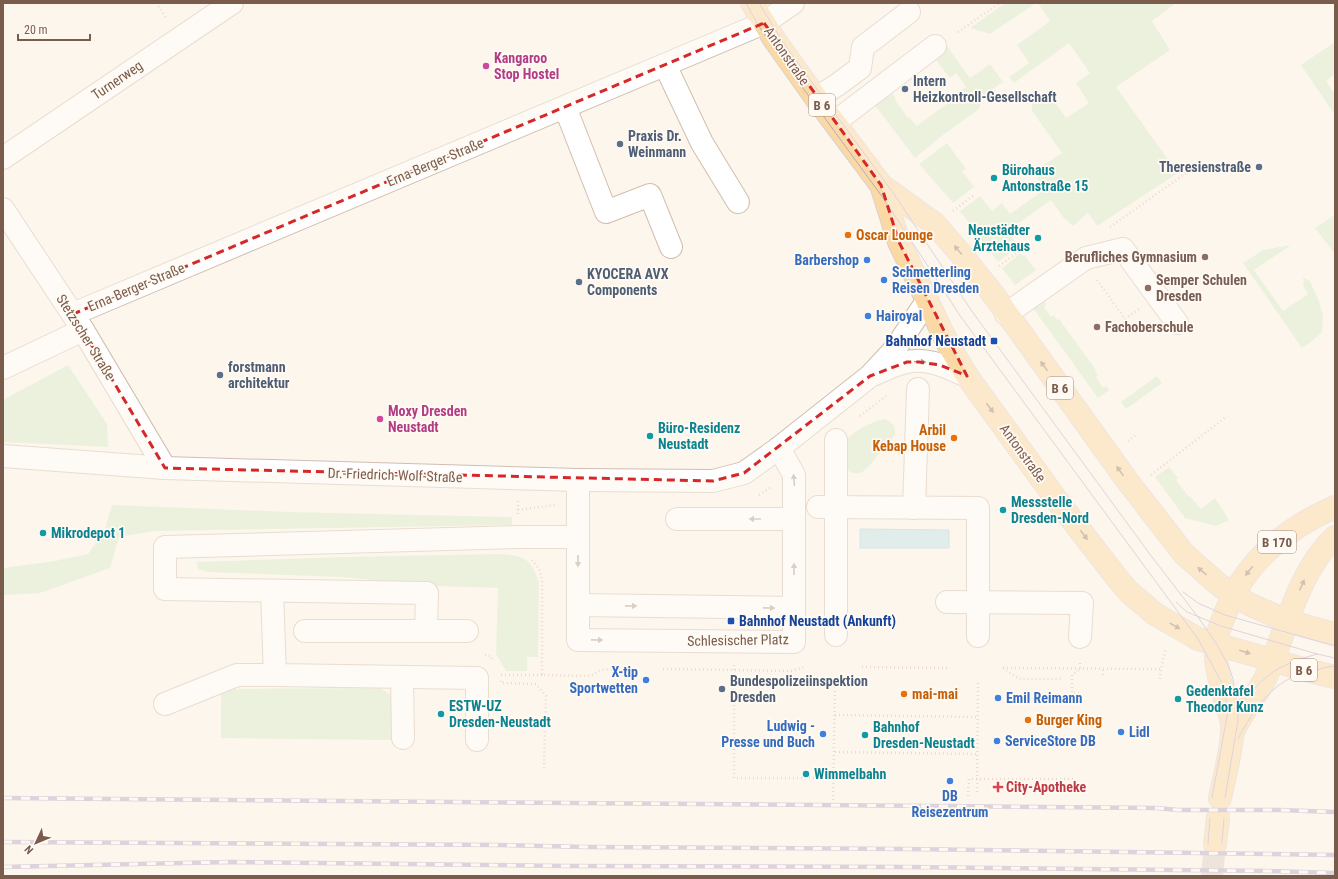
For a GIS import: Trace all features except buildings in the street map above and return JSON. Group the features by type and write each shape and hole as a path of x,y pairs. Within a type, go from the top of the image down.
{"main road":[{"name":"Antonstraße","path":"752,3 764,23 816,98 881,185 935,224 967,261 993,294 1133,488 1184,554 1212,580 1233,595 1251,605 1287,621 1335,634"},
{"name":"Antonstraße","path":"881,185 899,242 947,342 967,376 1056,499 1116,578 1141,603 1155,614 1198,639 1335,677"},
{"name":"B 170","path":"1215,844 1219,808 1232,734 1232,722 1218,673 1216,643 1220,626 1233,595 1257,560 1281,538 1302,524 1335,507"},
{"name":"B 170","path":"1232,734 1238,720 1264,680 1273,661 1304,579 1314,562 1335,537"}],"street":[{"name":"Turnerweg","path":"3,158 232,3"},
{"name":"Erna-Berger-Straße","path":"78,322 565,107 764,23 793,3"},
{"path":"816,98 860,68 863,47 909,12"},
{"path":"835,122 935,46"},
{"path":"665,65 702,143 738,202"},
{"path":"565,107 606,212 650,195 671,248"},
{"name":"Stetzscher Straße","path":"3,210 78,322 165,468"},
{"path":"1006,314 1086,258 1123,249 1177,323"},
{"path":"779,448 870,376 895,349 927,301"},
{"path":"3,368 78,322"},
{"path":"870,376 908,362 930,362 967,376"},
{"path":"914,508 918,389"},
{"path":"836,440 827,507 836,635"},
{"name":"Dr.-Friedrich-Wolf-Straße","path":"3,456 165,468 578,480 713,482 744,473 779,448"},
{"name":"Schlesischer Platz","path":"578,480 578,640 794,642 794,475 779,448"},
{"path":"827,507 978,508 978,636"},
{"path":"677,519 794,519"},
{"path":"426,631 427,593 165,589 165,548 519,537 578,537"},
{"path":"272,590 275,675"},
{"path":"948,602 1082,603 1080,637"},
{"path":"578,606 794,608"},
{"path":"305,631 467,631"},
{"path":"165,704 236,675 477,678 477,740"},
{"path":"402,677 403,738"}],"path":[{"path":"958,32 1000,3"},
{"path":"1109,227 1196,166"},
{"path":"1017,252 1021,250"},
{"path":"1094,277 1125,319 1157,296"},
{"path":"1133,488 1227,416"},
{"path":"1129,440 1137,434"},
{"path":"1160,679 1160,669 1172,624"},
{"path":"1080,637 1080,669"},
{"path":"483,655 491,656 494,662"},
{"path":"663,669 792,671 804,667"},
{"path":"862,667 947,668"},
{"path":"498,668 502,675 501,683 536,684 546,696 544,769"},
{"path":"1062,679 1019,679 1003,668 1160,669"},
{"path":"1079,693 1072,693 1072,675 1080,669"},
{"path":"1103,669 1103,675"},
{"path":"502,675 542,675"},
{"path":"833,800 835,680"},
{"path":"733,681 734,778 834,778"},
{"path":"977,792 978,681"},
{"path":"835,715 978,717"},
{"path":"834,752 977,754"},
{"path":"968,796 969,779 1074,779"}],"highlighted area":[{"path":"764,23 881,185 899,242 967,376 940,365 907,362 870,376 744,473 713,481 165,468 73,314"}],"green space":[{"path":"1005,3 1036,3 990,34 970,28"},
{"path":"1038,3 1176,3 1152,21 1170,50 1116,87 1178,173 1097,226 1088,213 1073,226 1063,217 1051,200 1008,231 1017,245 1015,249 998,262 960,211 980,196 992,211 1002,203 1010,214 1045,189 1033,172 1062,153 1032,111 1032,105 1037,99 1048,92 1066,118 1089,103 1076,83 1090,73 1069,43 1014,83 1009,77 1029,63 1017,45 1050,21"},
{"path":"1335,42 1335,74 1326,81 1335,94 1335,115 1301,65"},
{"path":"947,46 970,78 990,64 1003,82 983,96 979,109 943,135 915,158 871,100 888,88 908,118 909,117 917,126 961,93 959,92 966,87 956,73 950,78 933,56"},
{"path":"947,143 966,169 962,171 974,187 953,203 919,164"},
{"path":"1335,215 1335,254 1315,228"},
{"path":"1291,245 1254,270 1283,311 1308,294 1303,286 1304,280 1302,277 1310,281 1319,301 1323,316 1322,332 1302,348 1243,263 1263,250"},
{"path":"1020,254 1025,256 1036,270 1015,285 1002,268"},
{"path":"1043,301 1046,304 1044,307 1051,317 1054,315 1057,320 1059,319 1096,370 1095,371 1098,375 1096,377 1103,388 1106,386 1109,390 1098,398 1033,308"},
{"path":"68,365 107,424 108,447 3,442 3,400"},
{"path":"1157,376 1162,383 1126,409 1121,402"},
{"path":"884,419 893,425 895,435 867,468 863,472 855,473 843,467 843,446 847,440 864,426"},
{"path":"1169,467 1178,478 1176,480 1189,497 1190,496 1201,509 1215,498 1229,520 1216,526 1185,518 1155,477"},
{"path":"112,505 290,512 512,517 512,525 155,531 119,537 110,568 40,593 3,595 3,568 55,561 88,554 104,532"},
{"path":"513,555 525,559 533,568 539,583 538,657 527,657 527,671 506,671 496,654 498,588 437,586 340,577 208,572 198,569 197,562 342,557"},
{"path":"380,688 394,697 392,740 221,738 221,694 229,689"}],"water":[{"path":"860,529 949,530 949,548 860,548"}],"tunnel":[{"path":"1212,876 1215,844"}],"tram line":[{"path":"746,3 758,25 781,58 886,202 961,317 1198,639 1223,685 1228,711 1212,798"},
{"path":"759,3 786,47 894,194 971,310 1216,643 1229,667 1233,679 1238,708 1238,720 1225,798"},
{"path":"1183,592 1198,603 1225,615 1335,646"},
{"path":"1176,602 1187,612 1221,626 1335,658"},
{"path":"1237,712 1248,695 1271,673 1281,667 1317,654"},
{"path":"1238,739 1264,699 1278,686 1300,674 1335,666"},
{"path":"1208,844 1210,818"},
{"path":"1222,843 1224,818"}],"railway":[{"path":"3,798 1156,808 1178,810 1279,810 1335,812"},
{"path":"3,842 499,845 1335,855"},
{"path":"3,867 229,862 567,866 906,867 1335,873"}],"place":[{"name":"Kangaroo Stop Hostel","path":"486,66"},
{"name":"Intern Heizkontroll-Gesellschaft","path":"905,89"},
{"name":"Praxis Dr. Weinmann","path":"620,144"},
{"name":"Theresienstraße","path":"1259,167"},
{"name":"Bürohaus Antonstraße 15","path":"994,178"},
{"name":"Oscar Lounge","path":"848,235"},
{"name":"Neustädter Ärztehaus","path":"1038,238"},
{"name":"Berufliches Gymnasium","path":"1205,257"},
{"name":"Barbershop","path":"867,260"},
{"name":"Schmetterling Reisen Dresden","path":"884,280"},
{"name":"KYOCERA AVX Components","path":"579,282"},
{"name":"Semper Schulen Dresden","path":"1148,288"},
{"name":"Hairoyal","path":"868,316"},
{"name":"Fachoberschule","path":"1097,327"},
{"name":"Bahnhof Neustadt","path":"994,341"},
{"name":"forstmann architektur","path":"220,375"},
{"name":"Moxy Dresden Neustadt","path":"380,419"},
{"name":"Büro-Residenz Neustadt","path":"650,436"},
{"name":"Arbil Kebap House","path":"954,438"},
{"name":"Messstelle Dresden-Nord","path":"1003,510"},
{"name":"Mikrodepot 1","path":"43,533"},
{"name":"Bahnhof Neustadt (Ankunft)","path":"731,621"},
{"name":"X-tip Sportwetten","path":"646,680"},
{"name":"Bundespolizeiinspektion Dresden","path":"722,689"},
{"name":"mai-mai","path":"904,694"},
{"name":"Emil Reimann","path":"998,698"},
{"name":"Gedenktafel Theodor Kunz","path":"1178,699"},
{"name":"ESTW-UZ Dresden-Neustadt","path":"441,714"},
{"name":"Burger King","path":"1028,720"},
{"name":"Lidl","path":"1121,732"},
{"name":"Ludwig - Presse und Buch","path":"823,734"},
{"name":"Bahnhof Dresden-Neustadt","path":"865,735"},
{"name":"ServiceStore DB","path":"997,741"},
{"name":"Wimmelbahn","path":"806,774"},
{"name":"DB Reisezentrum","path":"950,781"},
{"name":"City-Apotheke","path":"998,787"}]}
